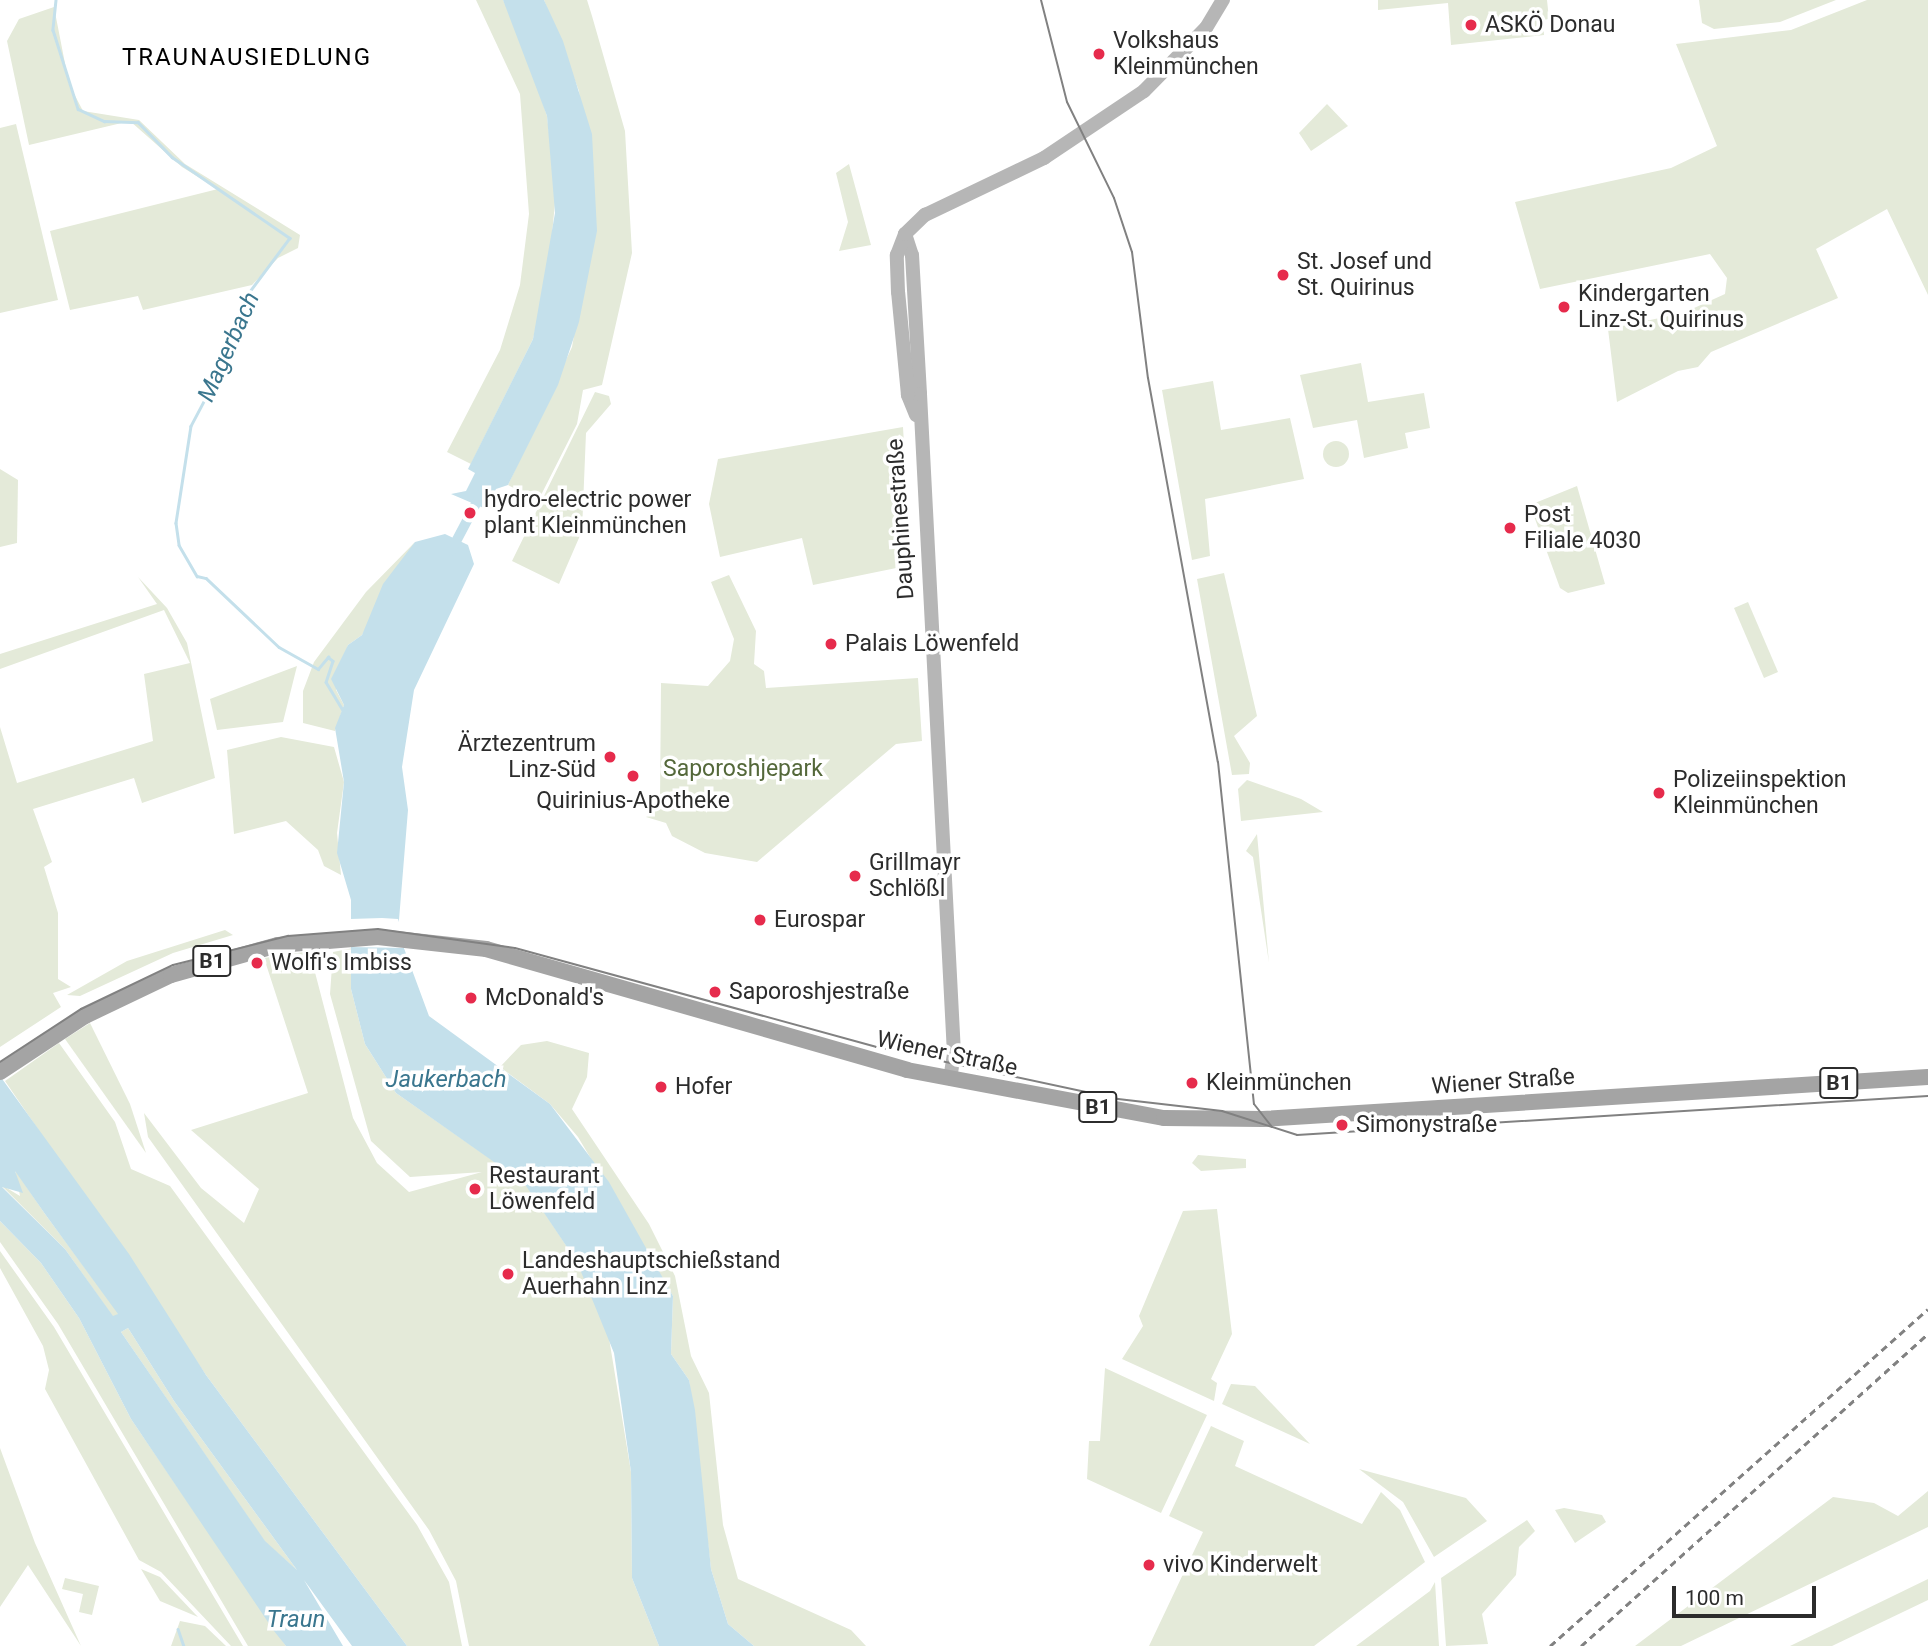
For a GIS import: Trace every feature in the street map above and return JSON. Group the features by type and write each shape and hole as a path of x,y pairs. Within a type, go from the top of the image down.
{"main road":[{"name":"Dauphinestraße","path":"950,1079 954,1043 917,416 912,255 905,234 925,215 1057,150 1144,91 1206,28 1223,0"},
{"name":"Wiener Straße","path":"0,1072 85,1016 204,963 348,937 410,939 514,956 683,1010 950,1079 1205,1121 1928,1077"}],"green space":[{"path":"476,0 503,0 520,33 547,116 556,192 548,277 533,339 471,464 447,452 500,350 520,285 529,214 520,94"},
{"path":"544,0 587,0 625,131 632,253 602,385 583,390 577,424 538,501 508,485 572,347 592,232 579,91"},
{"path":"1378,0 1547,0 1549,19 1543,20 1544,35 1451,45 1448,3 1378,10"},
{"path":"1699,0 1836,0 1780,22 1714,29 1702,23"},
{"path":"1867,0 1928,0 1928,295 1887,209 1816,249 1838,298 1711,352 1698,367 1678,371 1617,402 1608,329 1683,313 1725,294 1727,278 1710,254 1540,289 1515,202 1671,168 1717,146 1676,44 1791,30"},
{"path":"54,7 69,84 83,111 139,120 185,164 300,235 298,248 278,258 252,285 143,310 138,296 70,310 50,231 218,189 182,167 130,121 29,145 7,41 19,19"},
{"path":"1327,104 1348,126 1311,151 1299,133"},
{"path":"16,124 58,300 0,313 0,128"},
{"path":"849,164 871,245 839,251 848,222 836,173"},
{"path":"1361,363 1368,402 1424,393 1430,428 1405,433 1408,448 1364,458 1357,420 1313,428 1300,375"},
{"path":"1213,381 1221,430 1290,418 1304,479 1205,499 1210,556 1192,560 1162,390"},
{"path":"595,392 609,396 611,404 586,433 582,531 559,584 512,561"},
{"path":"903,427 911,565 813,585 802,538 720,557 709,504 718,459"},
{"path":"1336,441 1345,445 1349,454 1345,463 1336,467 1327,463 1323,454 1327,445"},
{"path":"0,469 18,480 17,543 0,547"},
{"path":"1577,486 1605,584 1568,593 1560,588 1530,505"},
{"path":"415,542 362,635 348,645 336,690 344,705 335,731 303,723 303,691 314,662 366,592"},
{"path":"1224,573 1257,716 1234,736 1250,763 1249,774 1232,775 1197,579"},
{"name":"Saporoshjepark","path":"729,575 756,631 754,664 764,671 766,688 918,678 922,741 896,744 757,862 705,853 672,836 666,823 646,817 660,802 661,683 708,686 730,661 734,639 711,582"},
{"path":"138,577 167,608 187,643 215,778 142,803 134,778 33,809 52,862 44,867 58,913 58,979 71,987 53,993 61,1007 0,1047 0,727 17,783 153,741 144,674 190,663 164,610 0,669 0,654 157,604"},
{"path":"1748,602 1778,672 1764,678 1734,608"},
{"path":"297,666 283,722 217,730 210,699"},
{"path":"281,737 334,747 344,782 337,833 341,875 324,866 318,850 286,821 234,834 227,750"},
{"path":"1247,780 1301,799 1323,812 1241,821 1238,789"},
{"path":"1257,834 1269,963 1253,857 1246,851"},
{"path":"225,930 233,935 173,953 80,996 67,995 127,961"},
{"path":"353,948 351,989 365,1044 396,1093 525,1183 577,1262 607,1326 631,1472 632,1578 659,1646 469,1646 456,1581 429,1530 148,1137 144,1113 201,1188 244,1223 259,1189 191,1130 308,1093 264,958 304,952 311,957 353,1118 377,1163 409,1192 482,1172 410,1177 371,1141 330,994 333,952"},
{"path":"90,1023 130,1104 146,1153 65,1039"},
{"path":"547,1041 589,1053 587,1077 572,1109 649,1224 675,1276 691,1356 709,1393 723,1525 738,1579 851,1630 866,1646 754,1646 728,1624 711,1569 689,1380 671,1354 673,1296 578,1137 550,1104 500,1067 521,1045"},
{"path":"59,1043 115,1122 131,1169 170,1186 417,1525 449,1582 462,1646 407,1646 206,1375 5,1081"},
{"path":"1198,1155 1246,1159 1246,1168 1201,1171 1192,1163"},
{"path":"15,1170 119,1314 113,1317 65,1249 0,1184 20,1196"},
{"path":"1217,1209 1232,1334 1211,1379 1217,1383 1214,1401 1122,1359 1143,1326 1139,1316 1183,1211"},
{"path":"0,1221 41,1263 79,1318 131,1419 286,1646 248,1646 58,1324 0,1242"},
{"path":"0,1251 54,1327 243,1646 231,1646 161,1572 139,1560 45,1389 49,1370 43,1346 0,1268"},
{"path":"128,1328 174,1401 297,1570 265,1542 121,1332"},
{"path":"1105,1368 1207,1415 1161,1513 1087,1479 1089,1441 1100,1441"},
{"path":"1231,1384 1255,1386 1310,1444 1222,1404"},
{"path":"1211,1426 1244,1441 1235,1466 1362,1524 1381,1492 1400,1510 1425,1562 1314,1646 1149,1646 1203,1532 1169,1516"},
{"path":"0,1448 35,1543 81,1646 28,1565 0,1607"},
{"path":"1359,1469 1466,1498 1487,1521 1434,1557 1403,1502"},
{"path":"1928,1491 1928,1527 1681,1646 1635,1646 1833,1497 1874,1503 1898,1516"},
{"path":"1564,1508 1602,1515 1606,1522 1575,1543 1555,1510"},
{"path":"1527,1520 1535,1531 1519,1547 1516,1575 1482,1614 1488,1644 1446,1646 1441,1578"},
{"path":"141,1569 160,1577 198,1617 160,1601"},
{"path":"65,1578 99,1586 92,1615 79,1612 83,1594 62,1589"},
{"path":"1928,1579 1928,1600 1832,1646 1790,1646"},
{"path":"1435,1582 1439,1646 1356,1646 1430,1591"},
{"path":"180,1621 205,1626 226,1646 171,1646"}],"water":[{"path":"503,0 544,0 563,41 592,134 597,231 579,322 558,385 508,485 496,489 486,509 451,494 466,491 475,473 468,469 533,339 555,213 547,116"},
{"name":"Jaukerbach","path":"445,534 468,545 474,564 414,690 402,767 408,810 398,932 429,1016 550,1104 609,1182 673,1296 671,1354 689,1380 695,1410 711,1569 728,1624 754,1646 659,1646 632,1578 631,1472 614,1353 577,1262 524,1183 396,1093 365,1044 351,989 351,900 337,853 344,782 335,728 344,705 331,679 348,645 362,635 383,584 415,542"},
{"name":"Traun","path":"0,1076 129,1254 206,1375 407,1646 352,1646 304,1580 343,1646 286,1646 131,1419 79,1318 41,1263 0,1221","holes":["15,1171 45,1214 118,1314 113,1316 65,1249 2,1187 23,1193","128,1328 174,1401 297,1570 265,1541 121,1332"]}],"pier":[{"path":"350,919 398,919 407,948 349,947"}],"waterway":[{"name":"Magerbach","path":"56,0 53,30 78,109 104,121 138,122 172,157 290,238 249,293 226,360 191,426 176,523 179,545 197,576 206,578 279,647 318,669 328,657 333,661 326,682 344,712"},
{"path":"451,551 481,494"},
{"path":"178,1629 184,1646"}],"tram line":[{"path":"1041,0 1067,102 1114,198 1132,252 1148,378 1218,762 1254,1104 1272,1127"},
{"path":"0,1062 81,1009 173,965 288,936 378,929 515,948 876,1047 1118,1099 1222,1111 1297,1135 1928,1096"}],"railway":[{"path":"1550,1646 1928,1309"},
{"path":"1581,1646 1928,1334"}],"place":[{"name":"ASKÖ Donau","path":"1471,25"},
{"name":"Volkshaus Kleinmünchen","path":"1099,54"},
{"name":"St. Josef und St. Quirinus","path":"1283,275"},
{"name":"Kindergarten Linz-St. Quirinus","path":"1564,307"},
{"name":"hydro-electric power plant Kleinmünchen","path":"470,513"},
{"name":"Post Filiale 4030","path":"1510,528"},
{"name":"Palais Löwenfeld","path":"831,644"},
{"name":"Ärztezentrum Linz-Süd","path":"610,757"},
{"name":"Quirinius-Apotheke","path":"633,776"},
{"name":"Polizeiinspektion Kleinmünchen","path":"1659,793"},
{"name":"Grillmayr Schlößl","path":"855,876"},
{"name":"Eurospar","path":"760,920"},
{"name":"Wolfi's Imbiss","path":"257,963"},
{"name":"Saporoshjestraße","path":"715,992"},
{"name":"McDonald's","path":"471,998"},
{"name":"Kleinmünchen","path":"1192,1083"},
{"name":"Hofer","path":"661,1087"},
{"name":"Simonystraße","path":"1342,1125"},
{"name":"Restaurant Löwenfeld","path":"475,1189"},
{"name":"Landeshauptschießstand Auerhahn Linz","path":"508,1274"},
{"name":"vivo Kinderwelt","path":"1149,1565"}],"district":[{"name":"TRAUNAUSIEDLUNG","path":"247,58"}]}
